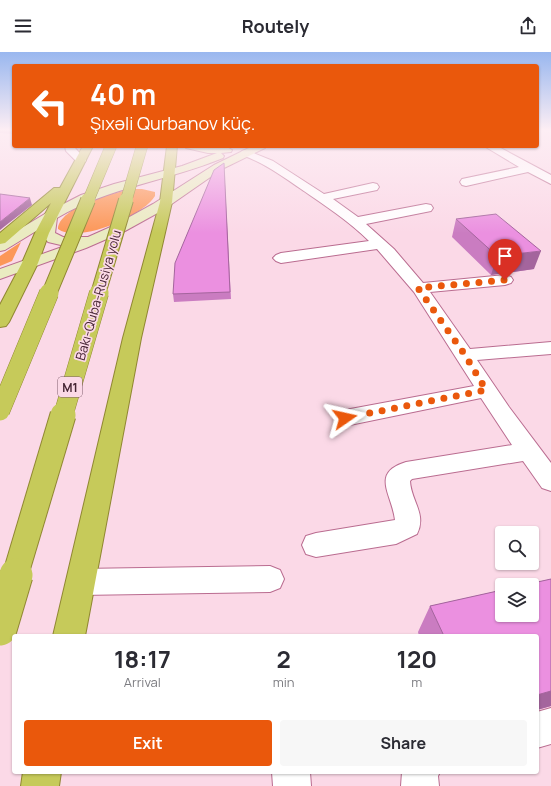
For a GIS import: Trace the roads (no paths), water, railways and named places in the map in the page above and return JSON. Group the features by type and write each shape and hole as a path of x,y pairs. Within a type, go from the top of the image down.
{"highway":[{"path":"0,322 30,263 50,218 78,164"},
{"path":"0,411 103,164"},
{"name":"Bakı-Quba-Rusiya yolu","path":"0,629 137,164"},
{"path":"69,634 132,338 166,202 170,164"},
{"path":"0,240 55,194 70,178"},
{"path":"40,786 42,774"}],"main road":[{"path":"0,247 80,201 108,190 198,164"},
{"path":"0,274 120,228 146,215 222,164"},
{"path":"108,190 133,185 152,186 164,190 166,202"},
{"path":"50,218 46,232 48,236 57,240 81,240 120,228"}],"street":[{"path":"272,164 355,222 380,244 418,288 465,355 486,390 551,481"},
{"path":"522,164 551,180"},
{"path":"466,182 529,168"},
{"path":"322,198 373,187"},
{"path":"355,222 426,208"},
{"path":"281,258 380,244"},
{"path":"418,288 505,280"},
{"path":"465,355 551,348"},
{"path":"345,418 486,390"},
{"path":"316,545 396,532 408,526 410,517 397,484 398,476 406,471 530,452"},
{"path":"80,582 270,579"},
{"path":"539,729 551,726"},
{"path":"291,774 292,786"},
{"path":"420,774 420,786"}]}
